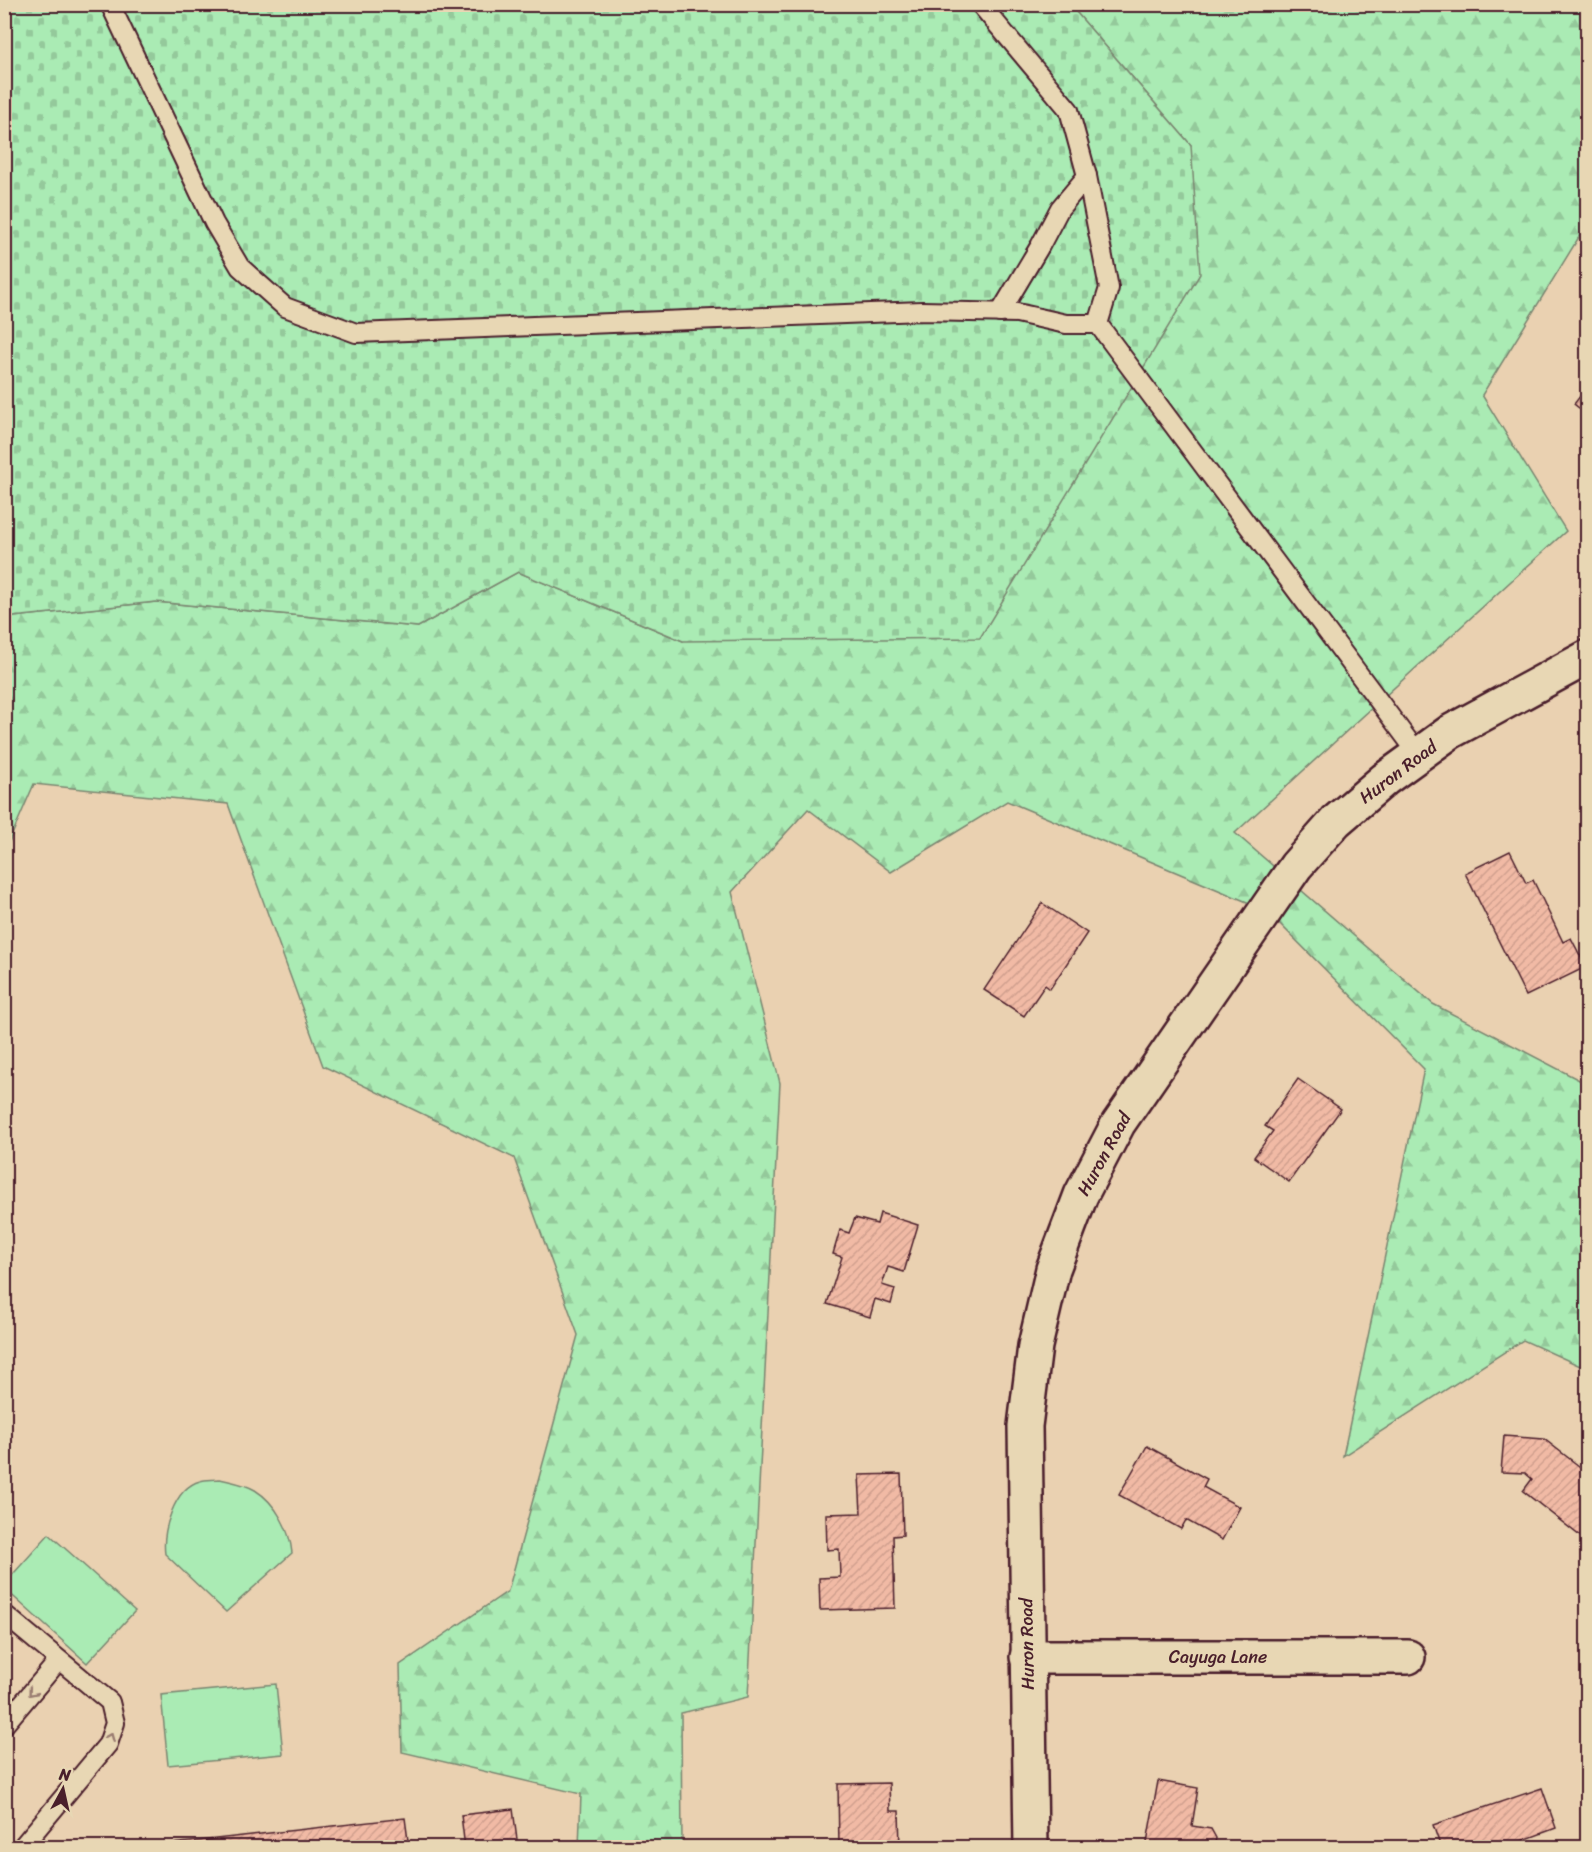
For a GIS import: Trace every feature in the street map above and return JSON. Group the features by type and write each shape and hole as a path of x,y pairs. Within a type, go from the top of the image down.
{"street":[{"name":"Huron Road","path":"1031,1848 1025,1426 1035,1347 1053,1269 1081,1195 1118,1124 1296,866 1336,821 1385,779 1450,732 1584,668"},
{"name":"Cayuga Lane","path":"1028,1657 1408,1657"}],"lane":[{"path":"110,4 214,223 240,267 285,307 356,333 922,311 1017,313 1066,324 1098,324"},
{"path":"980,4 1069,110 1087,176 1109,288 1098,324"},
{"path":"1000,313 1060,208 1087,176"},
{"path":"1098,324 1419,755"},
{"path":"4,1614 110,1702 115,1723 108,1744 21,1848"},
{"path":"4,1725 59,1660"}],"green space":[{"path":"5,5 1070,5 1191,145 1200,274 980,638 683,641 518,572 418,627 156,602 13,617 5,615"},
{"path":"1070,5 1587,5 1587,224 1482,395 1566,531 1235,833 1433,1004 1587,1084 1587,1369 1523,1340 1343,1456 1424,1069 1266,910 1007,801 891,872 808,809 732,892 780,1083 748,1697 681,1713 682,1847 579,1847 581,1794 402,1752 400,1665 508,1591 578,1335 514,1158 323,1066 228,804 34,784 5,851 5,615 13,617 156,602 418,627 518,572 683,641 1191,145"},
{"path":"220,1479 238,1483 263,1495 285,1526 292,1553 226,1612 165,1554 168,1523 183,1492 200,1481"},
{"path":"49,1534 135,1611 87,1663 5,1589 5,1583"},
{"path":"276,1684 283,1754 168,1765 161,1695"}],"building":[{"path":"1588,386 1588,415 1574,404"},
{"path":"1510,851 1526,883 1533,880 1563,942 1571,938 1586,967 1526,996 1465,873"},
{"path":"1042,903 1087,933 1050,989 1045,985 1024,1016 984,990"},
{"path":"1298,1079 1341,1109 1289,1182 1254,1157 1273,1131 1265,1126"},
{"path":"880,1213 918,1225 904,1272 888,1267 882,1285 895,1289 891,1304 875,1299 870,1317 827,1304 842,1257 833,1254 840,1230 849,1233 855,1218 877,1224"},
{"path":"1504,1436 1544,1439 1588,1473 1588,1537 1585,1540 1523,1491 1532,1479 1525,1473 1501,1472"},
{"path":"1147,1446 1207,1479 1203,1487 1240,1507 1222,1540 1186,1520 1181,1529 1119,1495"},
{"path":"901,1474 903,1535 893,1536 895,1608 820,1610 819,1578 840,1577 839,1549 827,1550 826,1514 861,1513 859,1475"},
{"path":"1158,1781 1198,1788 1192,1826 1211,1829 1216,1838 1214,1848 1146,1848"},
{"path":"889,1783 890,1811 899,1811 900,1848 839,1848 838,1784"},
{"path":"1542,1788 1556,1828 1502,1848 1441,1848 1433,1825"},
{"path":"513,1809 518,1848 465,1848 461,1815"},
{"path":"405,1818 409,1848 135,1848"}]}
